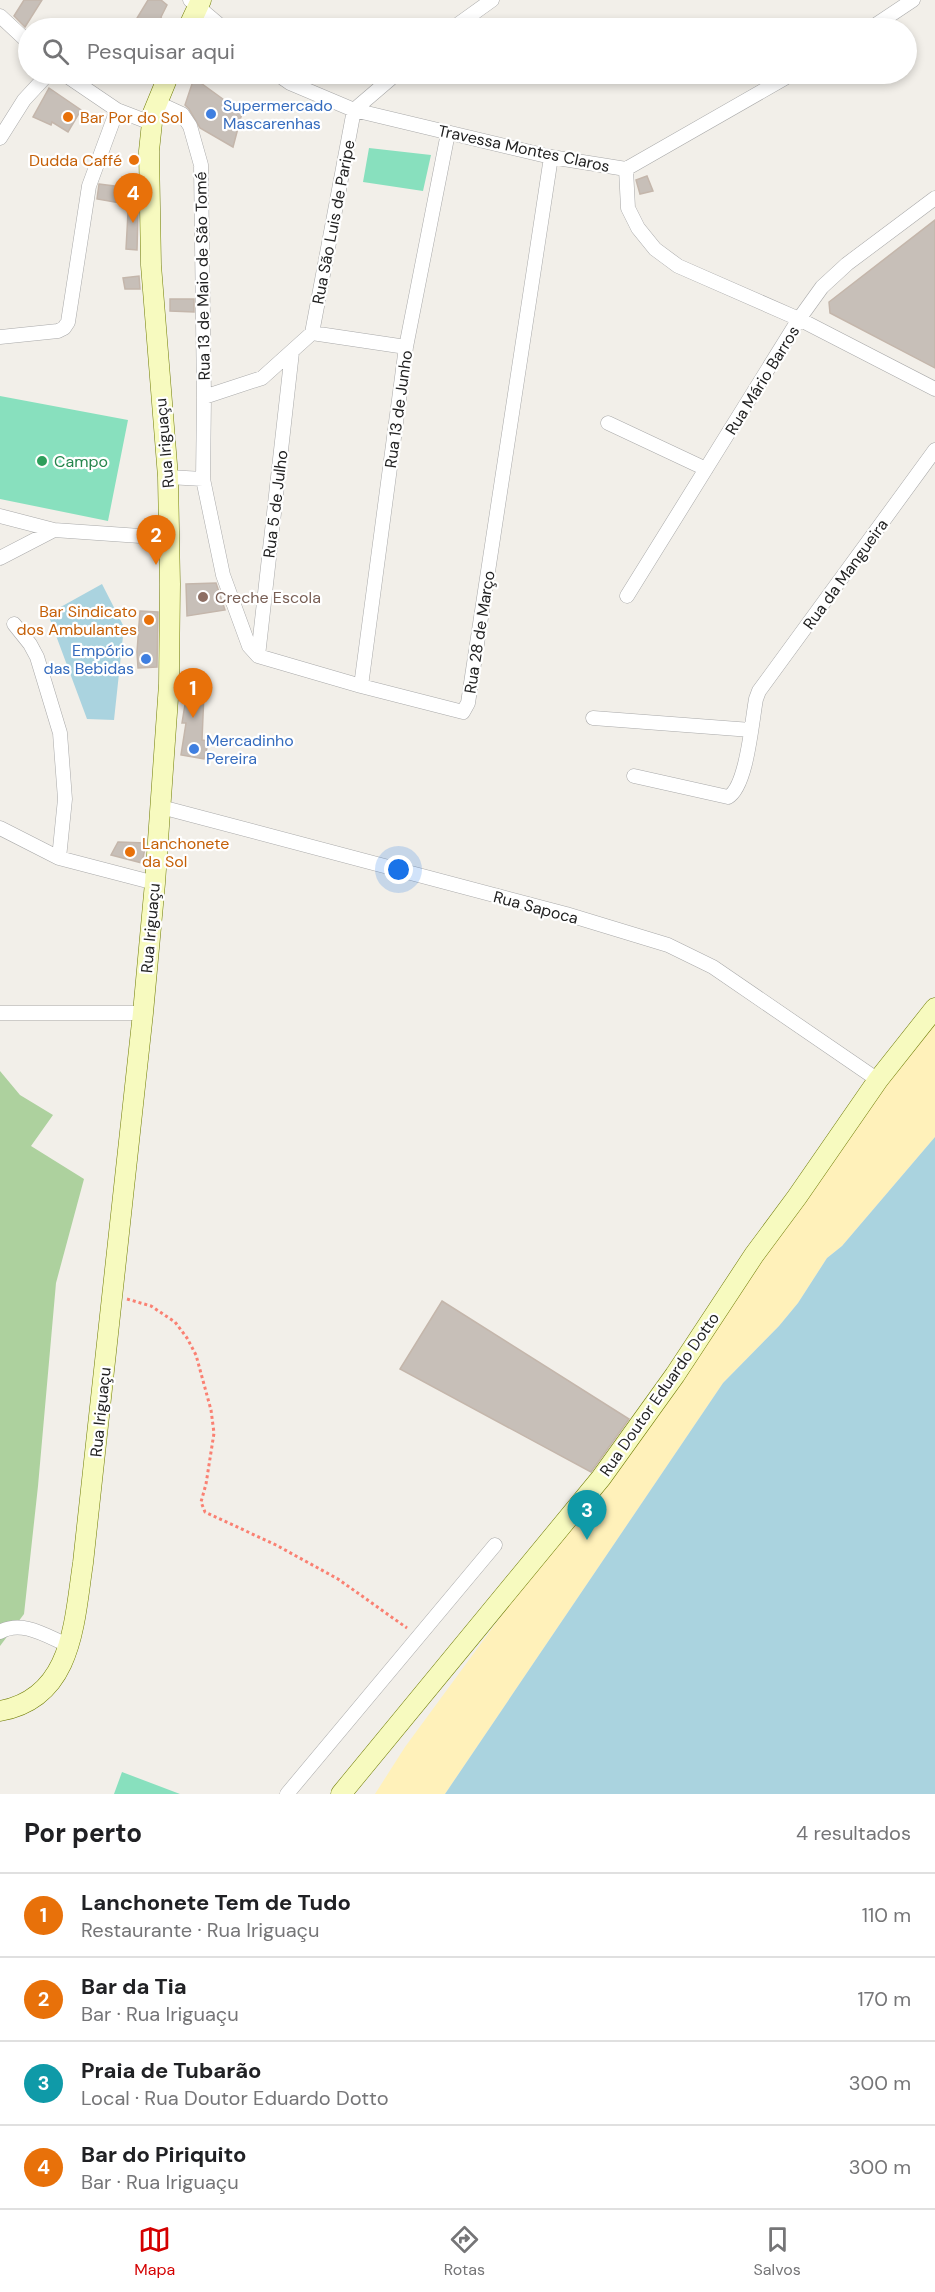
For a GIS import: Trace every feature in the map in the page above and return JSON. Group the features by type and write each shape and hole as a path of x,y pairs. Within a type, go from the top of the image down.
{"main road":[{"path":"191,18 196,2"},
{"name":"Rua Iriguaçu","path":"0,1711 29,1701 50,1685 70,1646 83,1563 143,1013 169,684 168,477 151,265 149,151 151,123 156,102 164,84"},
{"name":"Rua Doutor Eduardo Dotto","path":"341,1794 601,1478 675,1375 754,1255 878,1080 935,1008"}],"street":[{"path":"467,18 492,0"},
{"path":"886,18 913,0"},
{"path":"196,2 213,18"},
{"path":"0,16 18,33"},
{"path":"0,138 24,100 39,84"},
{"path":"79,84 117,110 151,123"},
{"name":"Travessa Montes Claros","path":"292,84 354,110 448,134 551,157 626,169 775,84"},
{"path":"354,110 384,84"},
{"name":"Rua 13 de Maio de São Tomé","path":"156,102 182,114 190,126 201,165 203,478"},
{"path":"0,337 58,331 68,322 89,186 117,110"},
{"name":"Rua São Luis de Paripe","path":"312,333 354,110"},
{"name":"Rua 13 de Junho","path":"361,686 406,347 448,134"},
{"name":"Rua 28 de Março","path":"258,656 459,712 465,709 468,703 551,157"},
{"path":"626,169 628,208 638,228 655,249 678,266 799,319 935,389"},
{"name":"Rua Mário Barros","path":"627,596 799,319 822,287 848,264 935,198"},
{"path":"312,333 406,347"},
{"name":"Rua 13 de Maio de São Tomé","path":"204,397 254,382 312,333"},
{"name":"Rua 5 de Julho","path":"258,656 292,352"},
{"path":"608,423 706,469"},
{"name":"Rua da Mangueira","path":"751,730 756,699 935,450"},
{"path":"168,477 203,478 224,575 249,646 258,656"},
{"path":"0,516 54,530 169,538"},
{"path":"0,558 54,530"},
{"path":"14,624 30,644 36,657 60,734 64,799 59,858"},
{"path":"593,717 751,730 737,790 728,797 634,776"},
{"name":"Rua Sapoca","path":"161,807 566,914 668,945 713,967 878,1080"},
{"path":"0,828 59,858 155,883"},
{"path":"0,1013 143,1013"},
{"path":"287,1794 495,1545"},
{"path":"0,1632 10,1626 26,1627 70,1646"}],"path":[{"path":"113,1294 151,1306 175,1322 196,1355 211,1410 214,1433 201,1502 205,1512 276,1545 338,1580 418,1636"}],"green space":[{"path":"369,148 431,155 423,191 363,182"},
{"path":"0,396 128,420 108,521 0,499"},
{"path":"0,1071 20,1095 53,1115 31,1146 84,1179 56,1283 24,1614 0,1646"},
{"path":"122,1772 180,1794 114,1794"}],"sand":[{"path":"935,1023 935,1137 842,1246 827,1258 798,1303 779,1326 723,1383 445,1794 375,1794 405,1747 744,1285 845,1139"}],"water":[{"path":"102,584 124,627 114,720 87,719 48,614"},
{"path":"935,1137 935,1794 445,1794 723,1383 779,1326 798,1303 827,1258 842,1246"}],"building":[{"path":"24,0 42,0 31,18 18,18 18,20 14,16"},
{"path":"148,0 161,0 167,5 161,18 137,18"},
{"path":"192,84 202,84 242,113 233,147 200,128 185,105"},
{"path":"49,88 81,110 68,132 52,122 51,125 33,117"},
{"path":"647,176 653,191 640,194 636,180"},
{"path":"99,184 122,187 121,203 97,199"},
{"path":"128,213 138,213 137,250 126,249"},
{"path":"935,220 935,368 830,313 829,302"},
{"path":"139,276 140,289 125,289 123,278"},
{"path":"170,299 194,299 194,312 170,311"},
{"path":"216,583 225,610 187,616 186,584"},
{"path":"140,611 158,612 157,667 138,668"},
{"path":"187,692 204,693 202,740 209,741 204,759 181,755 186,723 182,723"},
{"path":"118,842 146,843 142,863 111,855"},
{"path":"442,1301 629,1419 591,1472 400,1369"}],"place":[{"name":"Supermercado Mascarenhas","path":"211,114"},
{"name":"Bar Por do Sol","path":"68,117"},
{"name":"Dudda Caffé","path":"134,160"},
{"name":"Bar do Piriquito","path":"133,223"},
{"name":"Campo","path":"42,461"},
{"name":"Bar da Tia","path":"156,565"},
{"name":"Creche Escola","path":"203,597"},
{"name":"Bar Sindicato dos Ambulantes","path":"149,620"},
{"name":"Empório das Bebidas","path":"146,659"},
{"name":"Lanchonete Tem de Tudo","path":"193,718"},
{"name":"Mercadinho Pereira","path":"194,749"},
{"name":"Lanchonete da Sol","path":"130,852"},
{"name":"Praia de Tubarão","path":"587,1540"}]}
